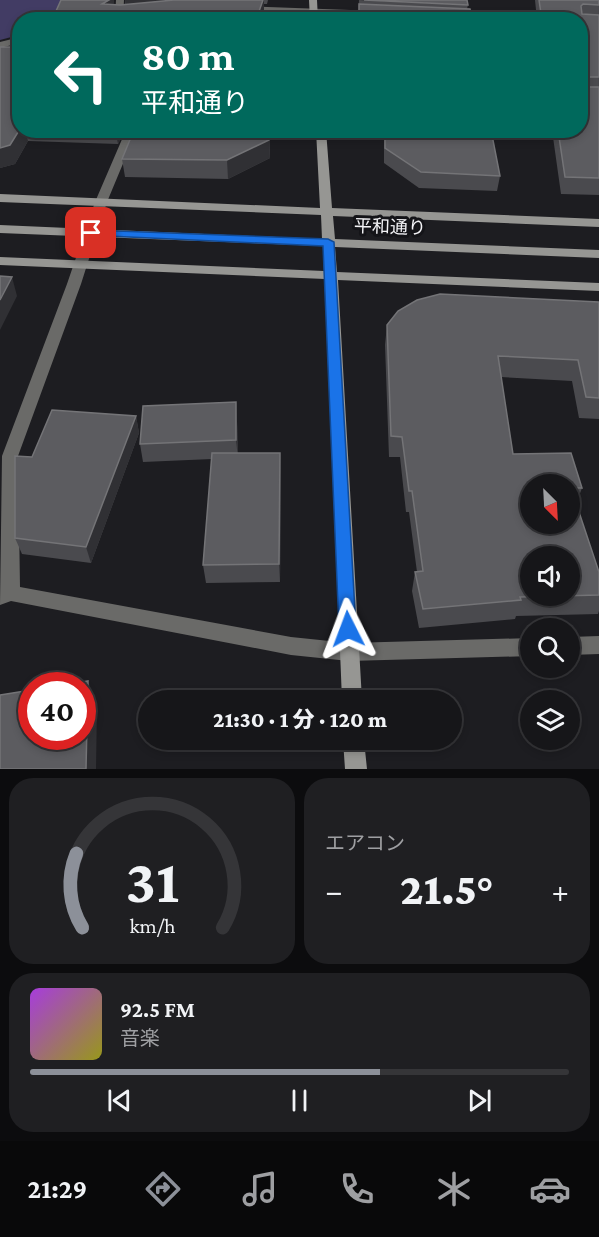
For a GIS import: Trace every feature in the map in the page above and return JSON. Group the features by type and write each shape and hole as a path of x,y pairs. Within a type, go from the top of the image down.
{"main road":[{"path":"322,138 351,690"},
{"path":"0,198 599,223"},
{"name":"平和通り","path":"0,229 599,254"},
{"path":"0,261 599,287"},
{"path":"355,750 356,769"}],"street":[{"path":"240,7 281,12"},
{"path":"129,138 101,202 81,264 5,456 5,595 291,646 349,652 520,647"},
{"path":"580,646 599,645"}],"shaded area":[{"path":"0,0 113,0 95,12 12,12 12,37 0,40"}],"building":[{"path":"61,0 109,0 102,4 120,5 174,0 263,0 259,12 56,12"},
{"path":"364,0 467,0 468,5"},
{"path":"539,0 599,0 599,5 583,4 582,12 541,12"},
{"path":"359,4 470,9 471,12 359,12"},
{"path":"588,14 599,15 599,77 588,77"},
{"path":"0,47 12,47 12,138 14,138 10,145 0,148"},
{"path":"588,87 599,87 599,178 565,177 559,138 588,138"},
{"path":"131,138 269,138 227,160 122,159"},
{"path":"385,138 493,138 500,176 421,172 385,148"},
{"path":"0,276 12,277 0,300"},
{"path":"440,294 599,302 599,398 586,397 578,360 498,356 513,454 571,453 578,474 520,474 520,534 580,534 580,515 599,572 599,595 580,596 580,546 520,546 520,600 423,609 415,572 423,571 412,491 409,491 402,437 391,436 387,325 398,311 417,300"},
{"path":"236,402 236,440 140,444 143,406"},
{"path":"52,410 136,416 86,547 15,538 15,456 32,457"},
{"path":"212,453 280,453 279,564 203,565"},
{"path":"18,692 18,750 86,750 86,769 0,769 0,695"}],"route":[{"path":"91,233 328,242 348,629"}]}
